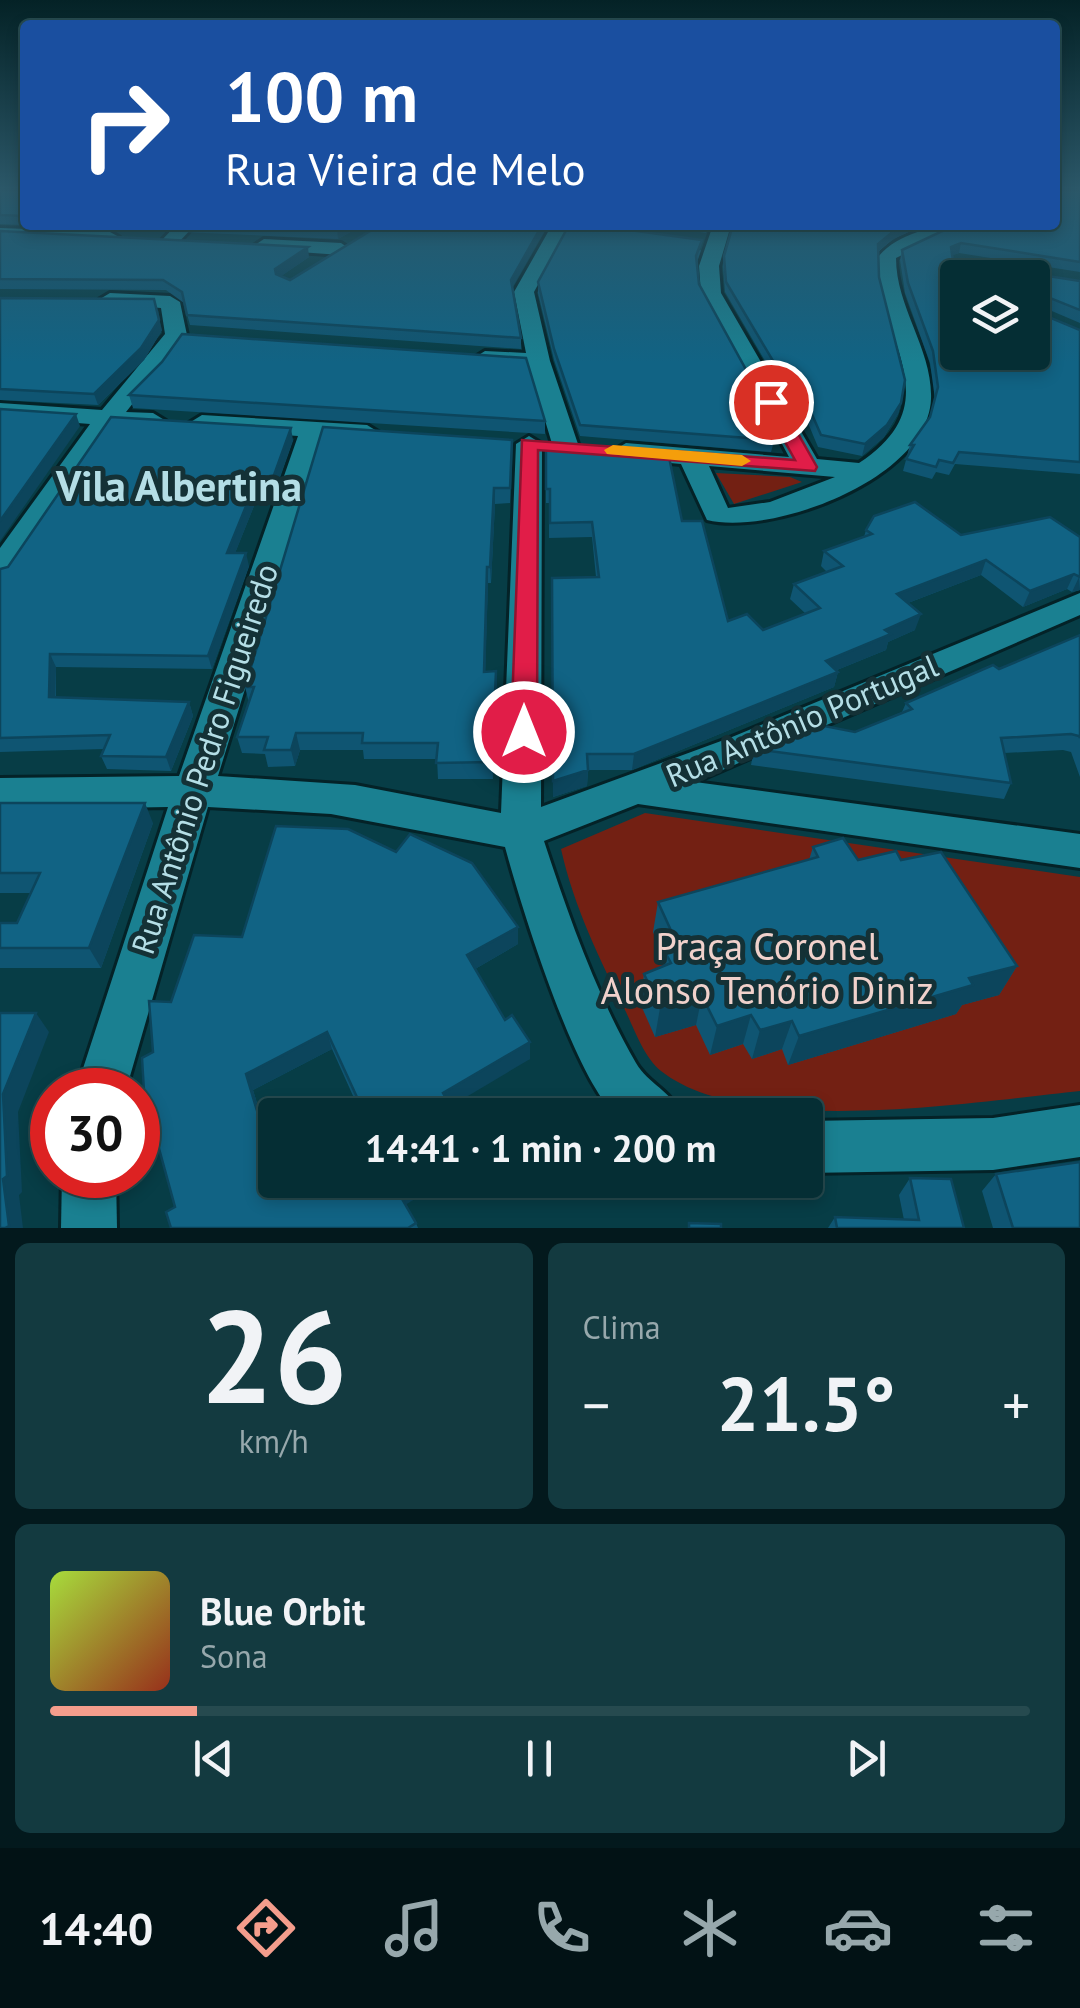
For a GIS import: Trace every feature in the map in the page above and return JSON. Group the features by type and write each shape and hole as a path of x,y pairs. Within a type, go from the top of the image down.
{"street":[{"path":"311,268 345,247"},
{"path":"547,247 524,286 539,361 584,448"},
{"path":"710,247 710,293 808,467"},
{"path":"691,456 717,514 725,517 784,506 834,488 900,442 918,410 919,388 886,262 890,253 902,247"},
{"path":"925,247 938,253"},
{"path":"0,572 104,419 186,335 170,302 92,299"},
{"path":"470,357 539,361"},
{"path":"0,410 397,435"},
{"name":"Rua Antônio Pedro Figueiredo","path":"108,1068 313,429"},
{"path":"634,1098 620,1086 585,1012 543,904 521,832 519,443 860,471"},
{"name":"Rua Antônio Portugal","path":"521,832 638,790 1080,603"},
{"path":"638,790 1080,851"},
{"path":"0,794 193,793 336,798 453,824 521,832"},
{"path":"823,1147 993,1144 1080,1131"},
{"path":"89,1198 89,1228"}],"green space":[{"path":"716,473 790,477 802,482 734,504"},
{"name":"Praça Coronel Alonso Tenório Diniz","path":"645,813 1080,877 1080,1091 863,1111 823,1110 823,1098 724,1098 699,1092 661,1071 640,1043 580,912 561,849"}],"building":[{"path":"0,247 308,247 275,269 276,274 290,280 343,247 529,247 511,280 521,338 187,315 182,292 163,280 0,279"},
{"path":"557,247 699,247 696,256 699,284 777,426 773,440 580,425 554,349 538,282"},
{"path":"727,247 878,247 879,277 905,380 901,403 887,425 865,444 821,435 792,369 788,386 726,282"},
{"path":"951,247 953,260 940,260 940,370 1050,370 1050,318 1080,330 1080,462 959,452 953,463 939,460 936,467 906,459 914,445 910,445 930,417 938,387 933,351 908,283 902,250"},
{"path":"988,247 1080,247 1080,262"},
{"path":"1050,276 1080,281 1080,310 1050,298"},
{"path":"0,298 154,299 159,320 141,348 94,394 0,389"},
{"path":"182,334 526,358 545,421 129,395 162,362"},
{"path":"0,409 76,414 0,521"},
{"path":"111,417 291,428 269,489 253,489 227,553 246,553 208,656 50,654 49,697 189,702 166,757 101,756 110,735 0,738 0,569 8,567"},
{"path":"323,427 512,440 510,488 494,488 487,567 484,672 496,671 492,762 436,763 438,743 362,743 363,733 296,733 291,750 264,750 268,737 237,737 254,687 245,687"},
{"path":"546,443 668,452 682,521 702,521 728,621 747,614 763,630 820,608 794,584 843,566 824,551 872,534 866,530 874,516 915,502 961,535 1050,517 1080,537 1080,577 1074,574 1030,591 986,560 897,594 921,614 885,630 891,634 826,661 838,672 634,754 587,754 588,770 553,781 552,578 599,577 592,522 550,523"},
{"path":"1080,635 1080,738 1071,734 1001,738 1011,783 754,749 809,723 855,732 912,709 906,703 993,665 999,669"},
{"path":"0,803 145,803 89,948 0,948 0,923 17,923 40,873 0,873"},
{"path":"276,826 348,829 396,852 410,834 472,863 518,927 467,955 505,1020 512,1015 530,1042 443,1093 446,1098 357,1098 327,1032 246,1074 258,1114 258,1198 401,1198 416,1223 408,1228 171,1228 166,1212 175,1207 160,1152 160,1068 143,1068 142,1058 153,1052 149,1001 171,1002 194,935 242,937"},
{"path":"843,838 858,860 896,851 901,860 941,852 1017,966 969,978 973,985 799,1036 792,1021 760,1030 751,1015 717,1026 702,996 660,1008 644,974 671,963 665,952 679,948 658,902 818,857 813,847"},
{"path":"0,1013 36,1013 3,1094 7,1176 3,1179 9,1226 5,1228 0,1228"},
{"path":"1080,1162 1080,1228 1013,1228 996,1174"},
{"path":"910,1178 951,1179 964,1228 837,1228 835,1217 919,1220"},
{"path":"689,1223 721,1224 721,1228 689,1228"}],"slow traffic":[{"path":"613,450 742,461"}],"district":[{"name":"Vila Albertina","path":"179,486"}],"route":[{"path":"524,732 529,444 808,467 771,402"}]}
